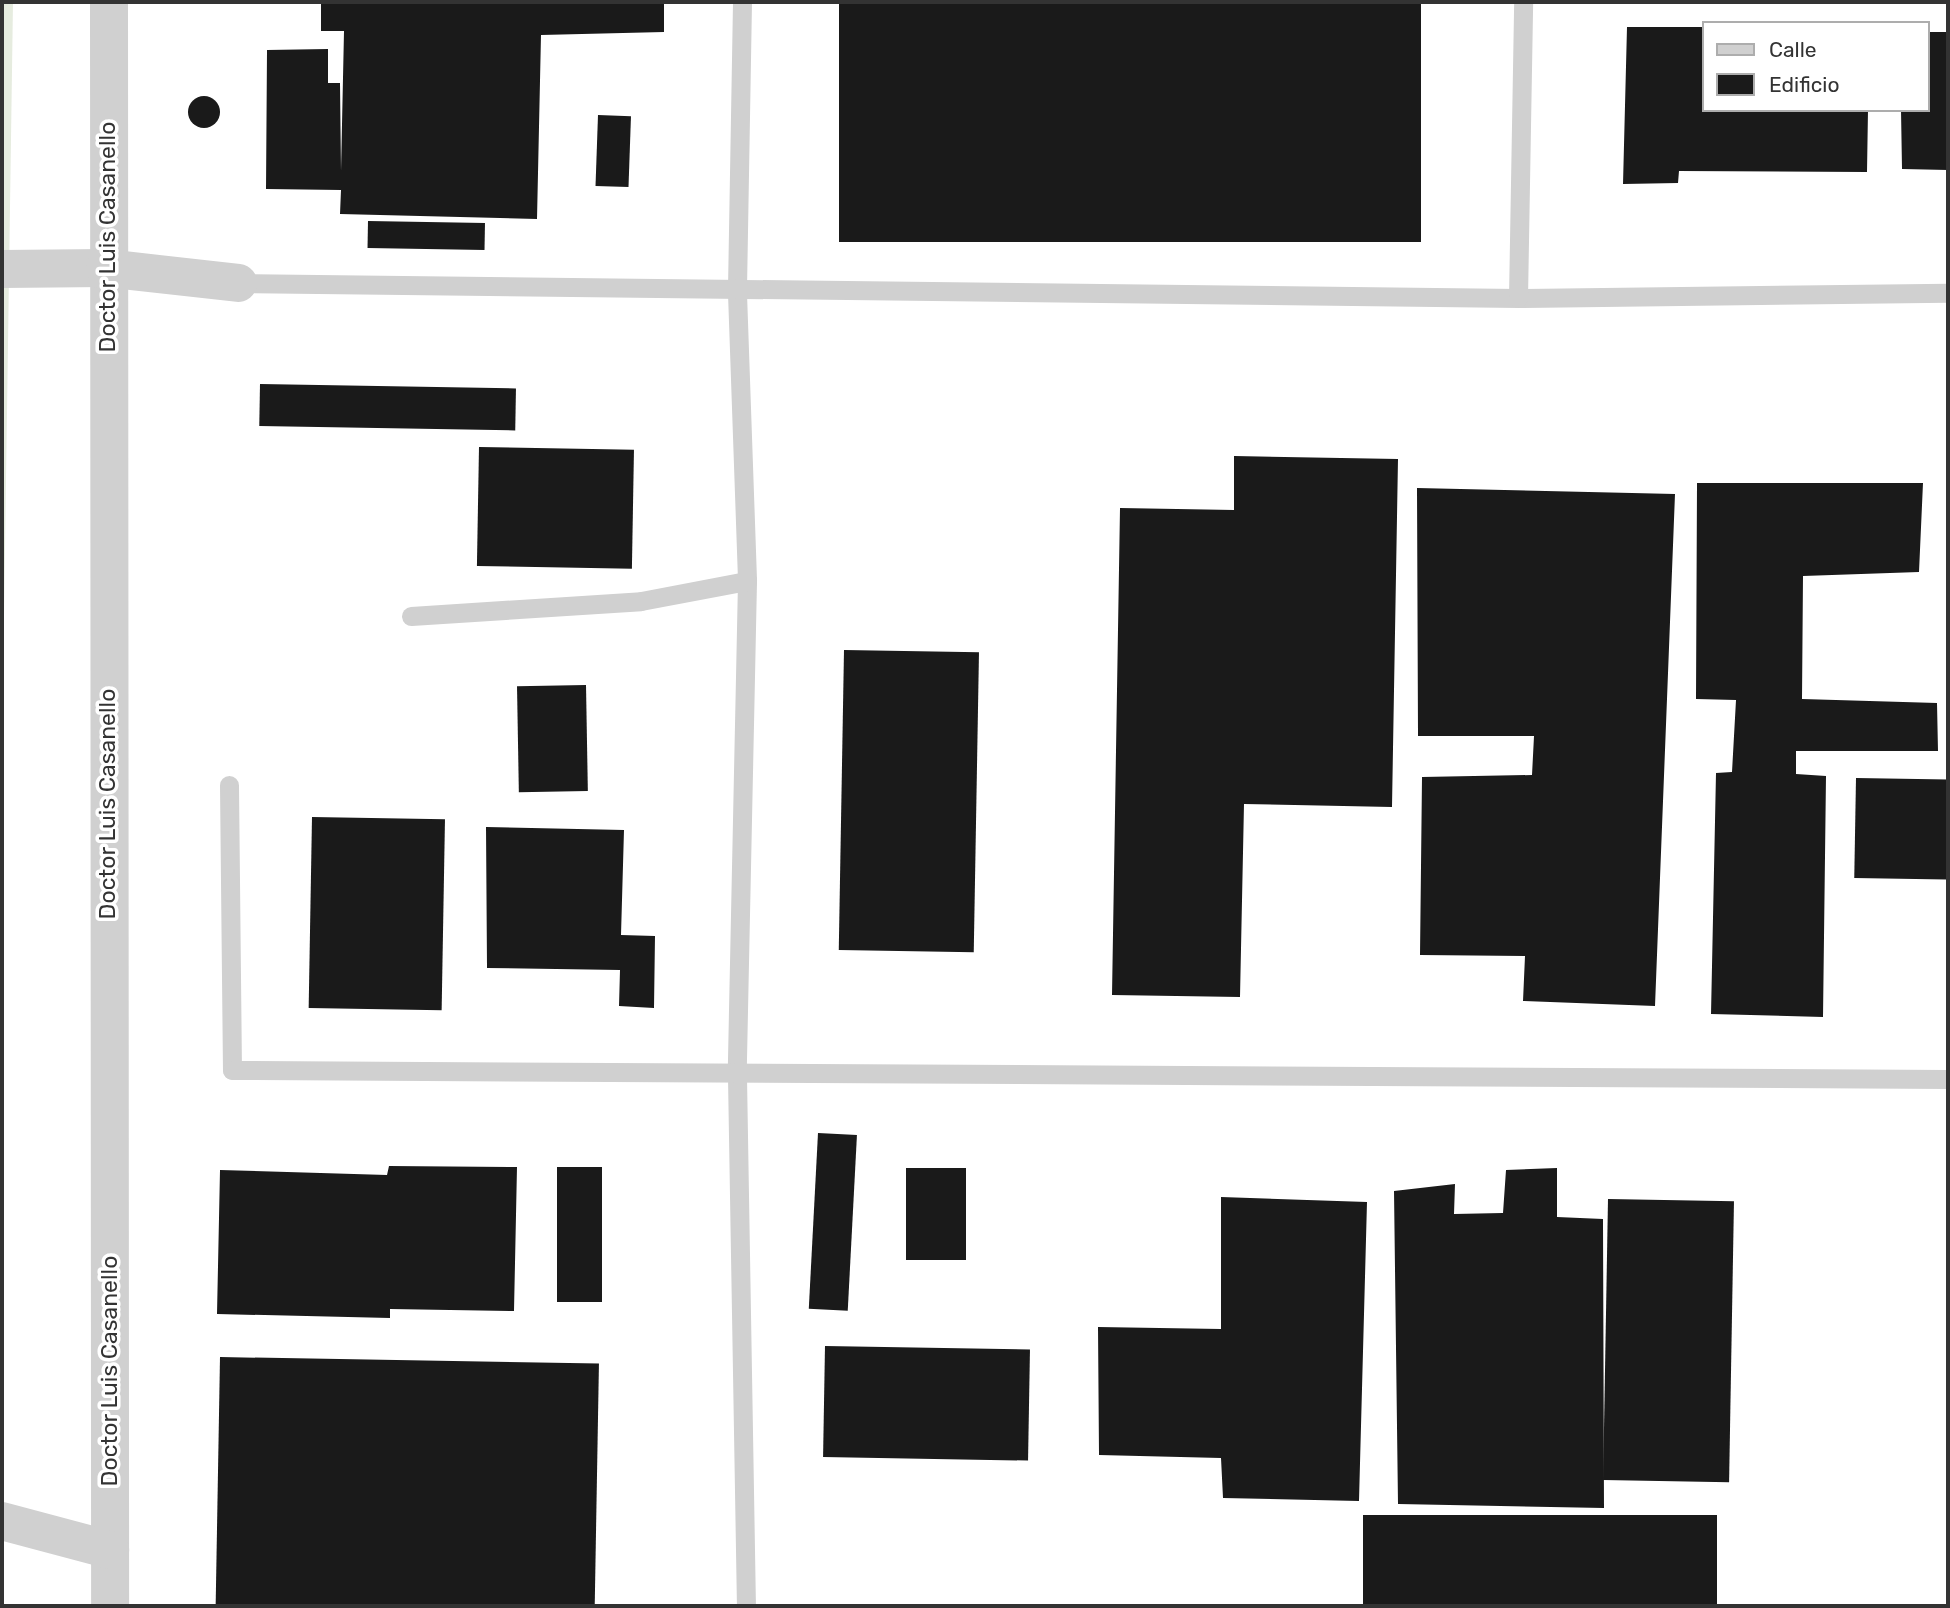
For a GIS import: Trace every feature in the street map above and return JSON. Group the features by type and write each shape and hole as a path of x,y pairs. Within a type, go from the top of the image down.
{"street":[{"name":"Doctor Luis Casanello","path":"109,2 105,268 110,1606"},
{"path":"2,269 105,268 238,283"},
{"path":"2,1521 110,1550"}],"lane":[{"path":"742,2 737,293 747,581 737,1077 746,1606"},
{"path":"1518,298 1523,2"},
{"path":"238,283 737,293 1518,298 1948,293"},
{"path":"411,616 642,601 747,581"},
{"path":"229,785 232,1070 737,1077 1948,1079"}],"shaded area":[{"path":"2,2 13,2 2,754"}],"building":[{"path":"321,2 664,2 664,32 541,35 537,219 340,214 341,190 266,189 267,50 328,49 328,83 340,83 341,171 344,31 321,31"},
{"path":"839,2 1421,2 1421,242 839,242"},
{"path":"1627,27 1702,27 1702,112 1868,112 1867,172 1679,171 1678,183 1623,184"},
{"path":"1929,32 1948,32 1948,170 1902,169 1901,112 1929,112"},
{"path":"204,96 216,100 220,112 216,124 204,128 192,124 188,112 192,100"},
{"path":"598,115 631,116 629,187 596,186"},
{"path":"368,221 485,223 485,250 368,248"},
{"path":"260,384 516,388 515,430 259,426"},
{"path":"479,447 634,450 632,569 477,566"},
{"path":"1234,456 1398,459 1392,807 1244,804 1240,997 1112,995 1120,508 1234,510"},
{"path":"1697,483 1923,483 1919,572 1803,576 1802,699 1937,703 1938,751 1796,751 1796,774 1826,776 1823,1017 1711,1014 1716,773 1732,772 1736,700 1696,699"},
{"path":"1417,488 1675,494 1655,1006 1523,1001 1525,956 1420,955 1422,777 1532,775 1534,736 1418,736"},
{"path":"844,650 979,652 974,952 839,950"},
{"path":"586,685 588,791 519,792 517,686"},
{"path":"1856,778 1948,780 1946,880 1854,878"},
{"path":"312,817 445,819 442,1010 309,1008"},
{"path":"486,827 624,830 621,935 655,936 654,1008 619,1006 620,970 487,968"},
{"path":"818,1133 857,1135 848,1311 809,1309"},
{"path":"389,1166 517,1167 514,1311 390,1309 390,1318 217,1314 220,1170 387,1175"},
{"path":"557,1167 602,1167 602,1302 557,1302"},
{"path":"906,1168 966,1168 966,1260 906,1260"},
{"path":"1557,1168 1557,1217 1603,1219 1604,1508 1398,1504 1394,1191 1455,1184 1454,1214 1503,1213 1506,1170"},
{"path":"1221,1197 1367,1202 1359,1501 1223,1498 1221,1458 1099,1455 1098,1327 1221,1329"},
{"path":"1608,1199 1734,1201 1729,1482 1603,1480"},
{"path":"825,1346 1030,1350 1028,1461 823,1457"},
{"path":"220,1357 599,1364 595,1606 216,1606"},
{"path":"1363,1515 1717,1515 1717,1606 1363,1606"}]}
